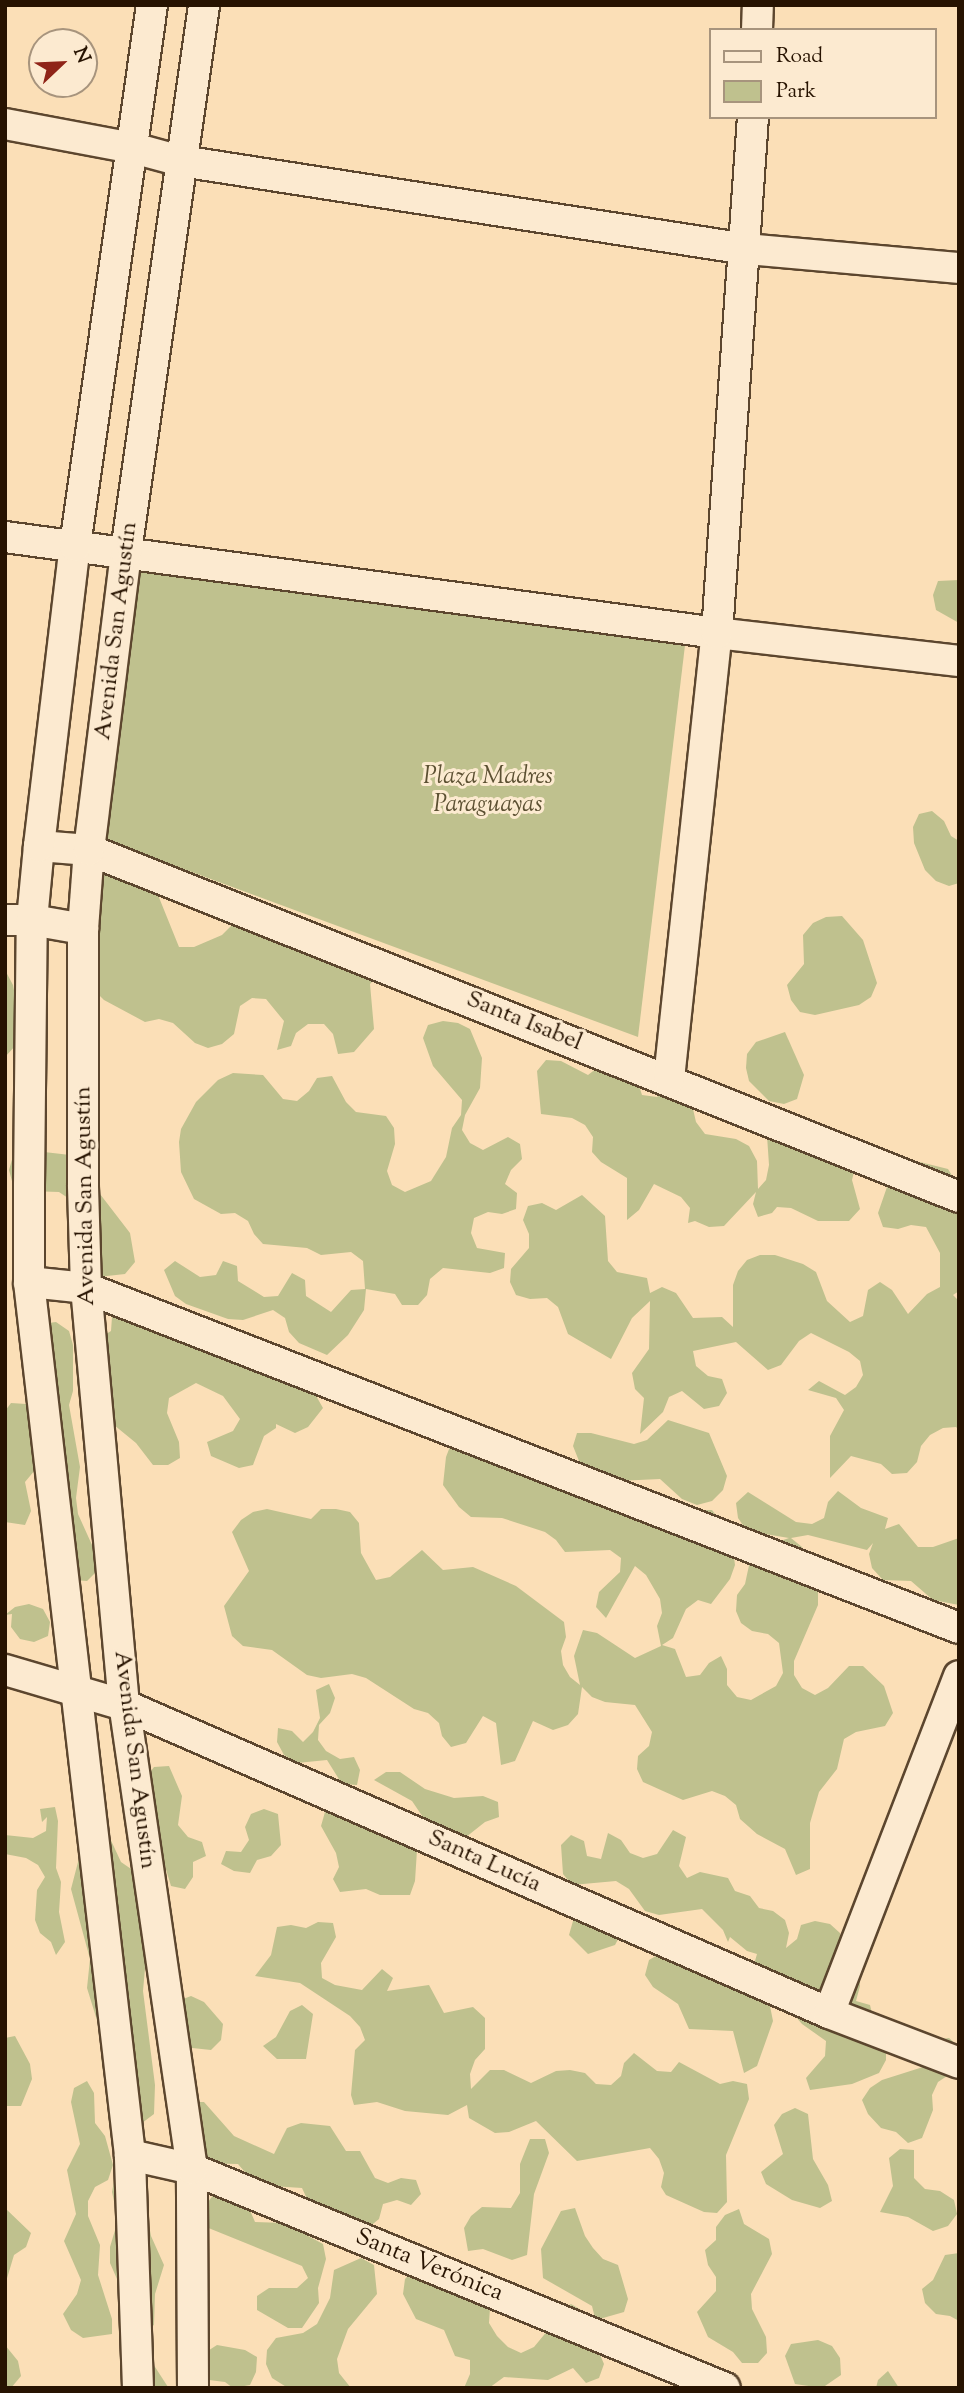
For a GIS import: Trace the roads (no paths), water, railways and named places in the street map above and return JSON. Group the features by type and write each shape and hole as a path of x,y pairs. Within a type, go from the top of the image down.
{"street":[{"name":"Avenida San Agustín","path":"138,2388 130,2155 29,1282 19,920 39,846 75,546 152,5"},
{"name":"Avenida San Agustín","path":"193,2388 191,2169 124,1705 86,1289 83,1185 83,929 89,850 126,552 204,5"},
{"path":"757,28 758,5"},
{"path":"668,1079 718,634 753,119"},
{"path":"5,124 133,148 181,161 746,249 959,268"},
{"path":"5,537 718,634 959,661"},
{"name":"Santa Isabel","path":"39,846 89,850 959,1197"},
{"path":"19,920 83,929"},
{"path":"29,1282 86,1289 959,1628"},
{"name":"Santa Lucía","path":"5,1670 124,1705 829,2013 959,2063"},
{"path":"829,2013 959,1676"},
{"name":"Santa Verónica","path":"130,2155 191,2169 725,2388"}],"park label":[{"name":"Plaza Madres Paraguayas","path":"488,792"}]}
